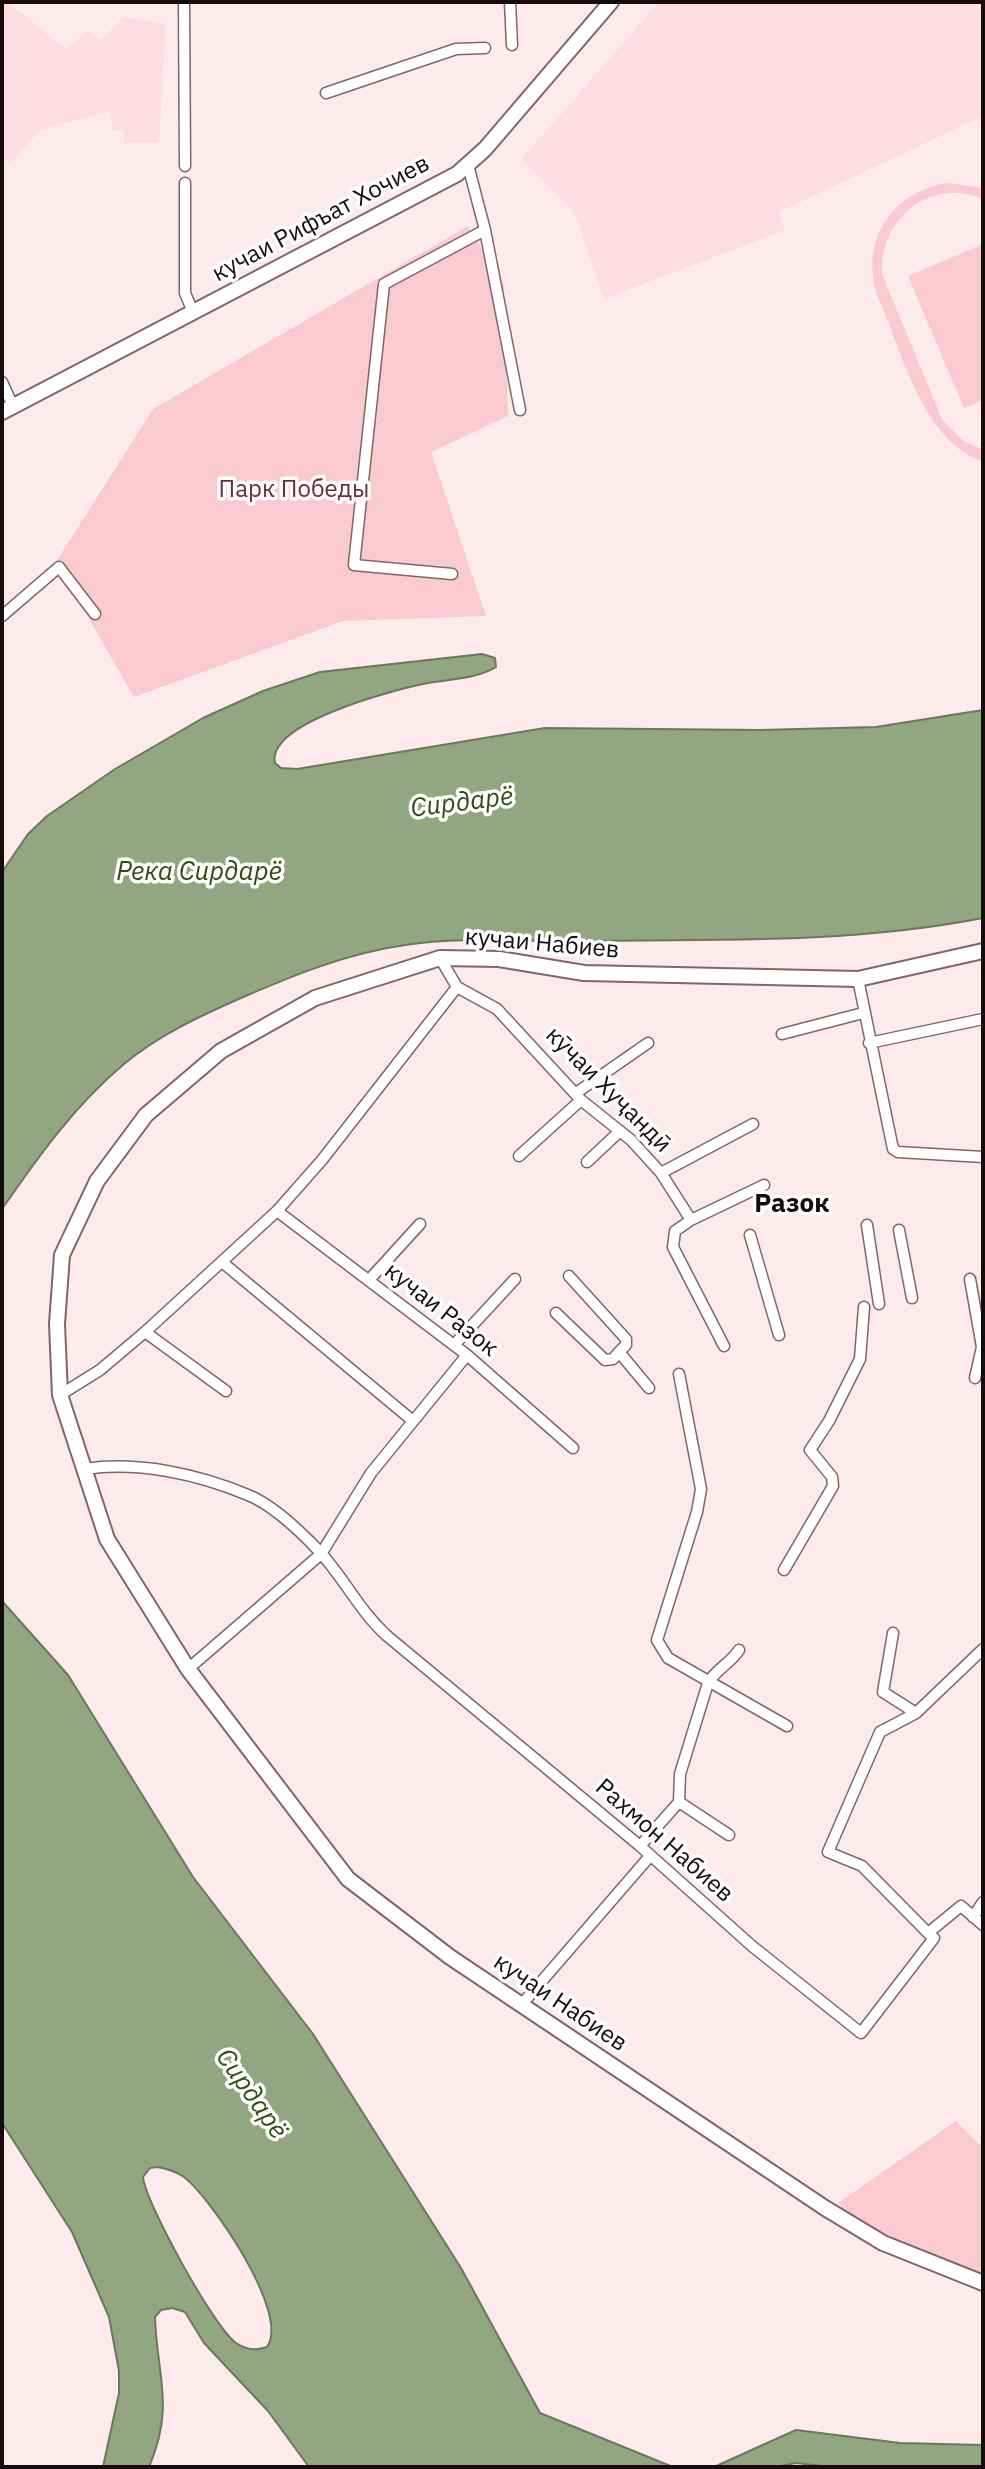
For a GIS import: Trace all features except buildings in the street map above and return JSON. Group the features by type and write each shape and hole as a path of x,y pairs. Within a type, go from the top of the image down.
{"main road":[{"name":"кучаи Рифъат Хочиев","path":"7,409 457,174 468,165 611,2"},
{"name":"кучаи Набиев","path":"983,951 858,979 584,973 499,959 440,958 315,998 221,1051 146,1115 97,1181 62,1255 57,1324 60,1395 107,1539 188,1669 348,1879 450,1956 825,2208 883,2243 983,2283"}],"street":[{"path":"184,2 185,166"},
{"path":"510,2 512,45"},
{"path":"326,93 456,49 485,48"},
{"path":"468,165 485,230 520,410"},
{"path":"185,183 185,293 193,312"},
{"path":"452,574 354,565 384,284 485,230"},
{"path":"2,382 7,409"},
{"path":"2,616 58,567 95,614"},
{"path":"440,958 457,987"},
{"path":"858,979 869,1044 893,1149 898,1152 983,1157"},
{"name":"кӯчаи Хуҷандӣ","path":"457,987 497,1009 579,1097 620,1131 661,1173 691,1220"},
{"name":"кучаи Набиев","path":"60,1395 100,1370 145,1332 277,1211 322,1160 457,987"},
{"path":"782,1034 863,1013"},
{"path":"869,1044 983,1019"},
{"path":"519,1156 579,1097 648,1043"},
{"path":"661,1173 752,1124"},
{"path":"587,1163 620,1131"},
{"path":"724,1346 673,1247 675,1231 691,1220 764,1185"},
{"name":"кучаи Разок","path":"277,1211 467,1355 573,1448"},
{"path":"369,1280 420,1224"},
{"path":"867,1225 879,1304"},
{"path":"899,1230 912,1298"},
{"path":"750,1234 779,1335"},
{"path":"222,1262 413,1421"},
{"path":"556,1313 605,1360 613,1359 626,1345 626,1339 569,1276"},
{"path":"454,1345 515,1279"},
{"path":"970,1279 982,1347 975,1378"},
{"path":"785,1570 833,1486 832,1477 810,1450 829,1421 860,1359 864,1307"},
{"path":"145,1332 226,1391"},
{"path":"619,1352 649,1388"},
{"path":"188,1669 321,1554 371,1473 467,1355"},
{"path":"679,1374 701,1489 697,1512 657,1632 660,1648 668,1658 708,1683 787,1726"},
{"path":"85,1469 118,1464 183,1475 250,1496 299,1531 321,1554"},
{"name":"Рахмон Набиев","path":"321,1554 367,1618 640,1846 752,1946 861,2033 934,1938 928,1933"},
{"path":"893,1633 883,1692 916,1713"},
{"path":"983,1649 916,1713 880,1732 828,1852 862,1866 928,1933 961,1906 983,1925"},
{"path":"640,1846 679,1802 680,1773 708,1683 713,1673 729,1665 739,1650"},
{"path":"679,1802 729,1835"},
{"path":"522,2004 650,1856"},
{"path":"973,1917 983,1902"}],"shaded area":[{"path":"2,2 7,2 66,49 89,30 101,40 124,17 166,24 159,143 124,143 124,131 112,130 111,111 40,130 11,163 2,156"},
{"path":"659,2 983,2 983,116 779,212 785,230 604,299 574,212 521,160"}],"green space":[{"path":"949,183 983,188 983,199 963,193 944,193 927,198 912,208 899,220 889,236 883,254 882,274 942,419 962,440 983,450 983,461 962,451 945,436 930,416 906,368 878,297 873,277 877,239 896,208 911,196"},
{"name":"Парк Победы","path":"468,226 504,285 508,416 431,452 486,616 343,621 134,697 56,562 153,409"},
{"path":"983,244 983,400 964,408 908,276"},
{"path":"956,2121 979,2144 983,2144 983,2274 887,2238 852,2217 838,2203"}],"water":[{"name":"Река Сирдарё","path":"482,654 495,658 496,667 470,677 386,693 310,722 290,735 278,748 275,763 281,768 297,769 545,728 760,730 876,727 983,710 983,918 931,927 826,937 444,941 405,945 342,959 281,981 210,1012 137,1054 106,1080 73,1114 2,1209 2,872 28,834 47,816 115,769 203,718 263,691 320,672"},
{"name":"Сирдарё","path":"2,1601 68,1675 193,1877 313,2034 461,2268 540,2413 673,2467 309,2467 268,2411 204,2343 185,2312 172,2308 161,2310 155,2317 163,2409 157,2446 149,2467 103,2467 119,2393 119,2371 109,2317 72,2232 2,2123","holes":["158,2167 181,2175 196,2189 245,2258 268,2309 271,2331 267,2347 251,2349 236,2343 226,2333 198,2291 155,2212 147,2191 143,2177 150,2168"]},
{"path":"796,2430 900,2443 983,2445 983,2467 831,2467 796,2463 776,2467 714,2467"}],"district":[{"name":"Разок","path":"792,1204"}]}
